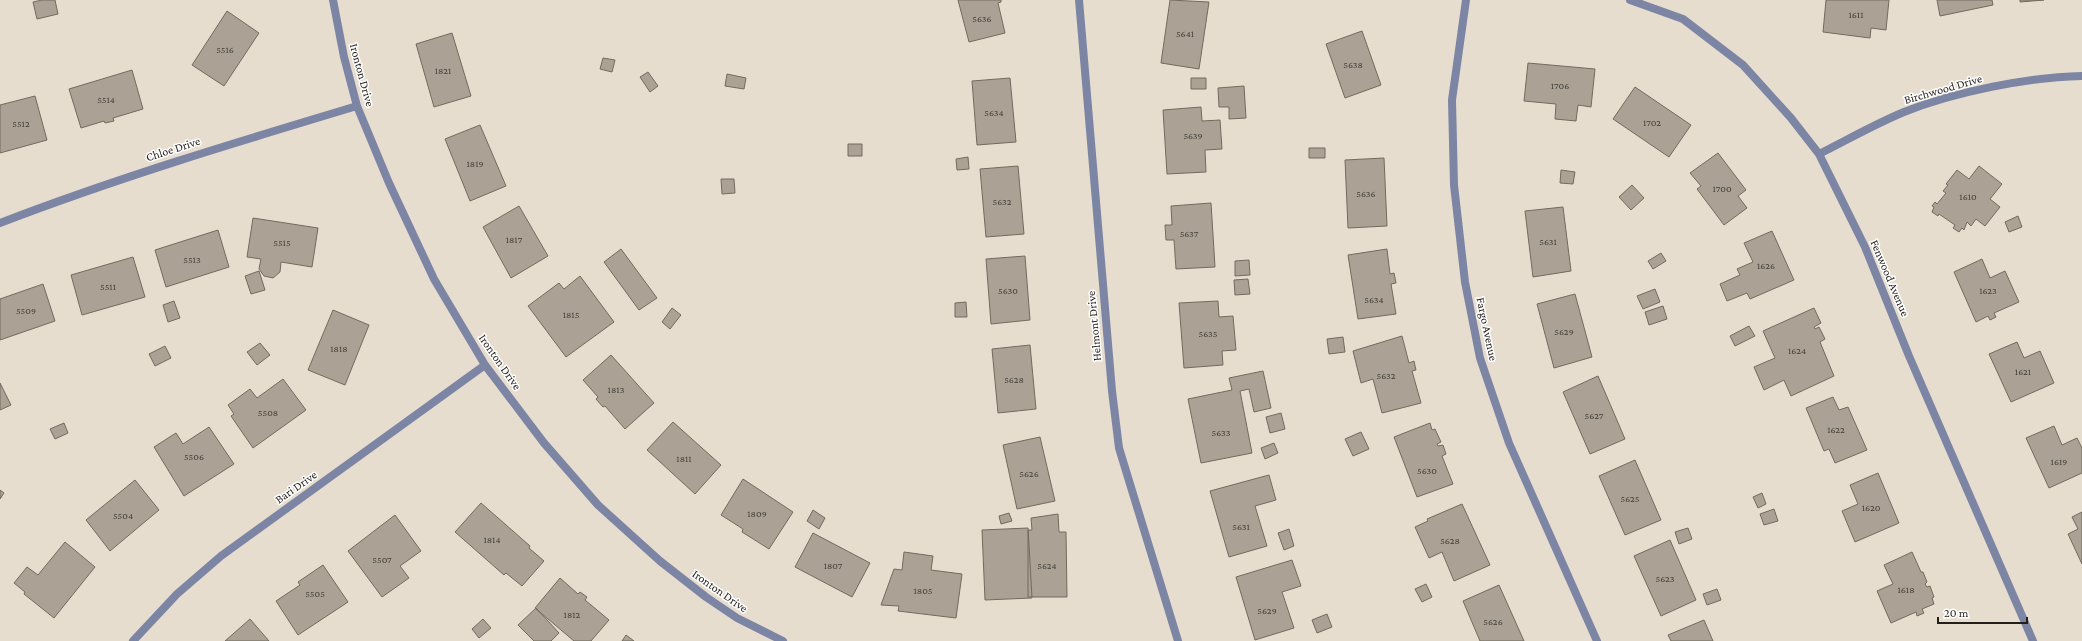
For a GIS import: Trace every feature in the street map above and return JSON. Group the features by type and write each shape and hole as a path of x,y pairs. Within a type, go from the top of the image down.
{"street":[{"name":"Ironton Drive","path":"333,0 344,57 357,106 413,238 458,322 485,365 544,443 598,505 660,561 706,597 737,618 783,641"},
{"name":"Helmont Drive","path":"1079,0 1112,391 1119,448 1178,641"},
{"name":"Fargo Avenue","path":"1466,0 1452,100 1454,185 1464,282 1480,358 1510,443 1597,641"},
{"name":"Fenwood Avenue","path":"1630,0 1683,19 1743,65 1791,118 1819,154 1864,247 1909,356 2033,641"},
{"name":"Birchwood Drive","path":"1819,154 1904,112 1976,90 2033,81 2082,76"},
{"name":"Chloe Drive","path":"0,223 74,194 183,158 357,106"},
{"name":"Bari Drive","path":"132,641 177,594 221,556 485,365"}],"building":[{"path":"55,0 58,14 37,19 33,2"},
{"path":"958,0 1001,0 1001,2 998,3 1005,33 969,42"},
{"path":"1170,0 1209,2 1199,69 1161,63"},
{"path":"1826,0 1889,0 1886,30 1871,28 1870,38 1823,32"},
{"path":"1937,0 1992,0 1993,5 1940,16"},
{"path":"2020,0 2044,0 2020,2"},
{"path":"227,11 259,33 224,86 192,65"},
{"path":"1362,31 1381,85 1345,98 1326,44"},
{"path":"452,33 471,96 434,107 416,44"},
{"path":"603,58 615,60 612,72 600,69"},
{"path":"1528,63 1595,69 1591,107 1578,105 1576,121 1555,119 1556,104 1524,101"},
{"path":"132,70 143,109 113,118 114,121 105,123 104,121 81,128 69,89"},
{"path":"648,72 658,86 650,92 640,77"},
{"path":"727,74 746,78 744,89 725,86"},
{"path":"1010,78 1016,142 977,145 972,81"},
{"path":"1191,78 1206,78 1206,89 1191,89"},
{"path":"1244,86 1246,118 1229,119 1229,107 1219,107 1218,88"},
{"path":"1635,87 1691,125 1669,157 1613,119"},
{"path":"35,96 47,140 0,153 0,105"},
{"path":"1201,107 1202,121 1220,120 1222,149 1205,150 1206,172 1167,174 1163,110"},
{"path":"480,125 506,186 470,201 445,139"},
{"path":"848,144 862,144 862,156 848,156"},
{"path":"1309,148 1325,148 1325,158 1309,158"},
{"path":"1718,153 1746,190 1738,196 1747,208 1724,225 1697,189 1701,186 1690,173"},
{"path":"968,157 969,169 957,170 956,159"},
{"path":"1384,158 1387,226 1348,228 1345,160"},
{"path":"1018,166 1024,234 986,237 980,169"},
{"path":"1979,166 2002,184 1990,199 2000,207 1985,226 1976,219 1971,226 1967,222 1964,230 1962,228 1959,232 1953,228 1955,225 1939,214 1938,216 1932,212 1934,207 1932,206 1935,202 1937,204 1946,193 1943,191 1948,185 1946,184 1957,170 1969,179"},
{"path":"1561,170 1575,172 1573,184 1560,183"},
{"path":"721,179 734,179 735,193 722,194"},
{"path":"1632,185 1644,198 1631,210 1619,197"},
{"path":"1211,203 1215,267 1176,269 1174,240 1166,240 1165,225 1172,225 1171,206"},
{"path":"519,206 548,256 511,278 483,227"},
{"path":"1563,207 1571,271 1533,277 1525,211"},
{"path":"2018,216 2022,227 2009,232 2005,222"},
{"path":"253,218 318,228 312,267 281,262 280,272 273,278 264,276 259,269 261,259 247,257"},
{"path":"218,230 229,267 166,287 155,250"},
{"path":"1772,231 1794,280 1750,299 1747,293 1727,301 1720,284 1740,275 1737,269 1753,262 1744,243"},
{"path":"621,249 657,298 639,310 604,262"},
{"path":"1387,249 1390,274 1394,273 1396,283 1391,284 1396,314 1358,319 1348,255"},
{"path":"1661,253 1666,261 1653,269 1648,261"},
{"path":"1025,256 1030,320 991,324 986,259"},
{"path":"133,257 145,297 82,315 71,275"},
{"path":"1982,259 1990,278 2005,271 2019,302 1994,313 1996,317 1990,320 1988,316 1976,322 1954,272"},
{"path":"1249,260 1250,275 1235,276 1235,261"},
{"path":"259,271 265,290 251,294 245,276"},
{"path":"580,276 614,322 566,357 528,306 559,283 564,289"},
{"path":"1248,279 1250,294 1235,295 1234,280"},
{"path":"43,284 55,321 0,340 0,299"},
{"path":"1655,289 1660,302 1643,309 1637,296"},
{"path":"1575,294 1592,357 1554,368 1537,304"},
{"path":"174,301 180,318 168,322 163,305"},
{"path":"1218,301 1219,317 1233,316 1236,350 1222,351 1223,365 1184,368 1179,303"},
{"path":"966,302 967,317 955,317 955,303"},
{"path":"1663,306 1667,319 1649,325 1645,312"},
{"path":"672,308 681,315 670,329 662,322"},
{"path":"1814,308 1821,323 1814,327 1815,329 1819,327 1825,339 1820,342 1834,376 1791,396 1784,380 1764,390 1754,367 1775,358 1763,331"},
{"path":"333,310 369,325 345,385 308,370"},
{"path":"1749,326 1755,336 1735,346 1730,336"},
{"path":"1402,336 1409,363 1414,361 1416,370 1412,371 1421,403 1382,413 1373,379 1361,383 1353,351"},
{"path":"1343,337 1345,352 1329,354 1327,339"},
{"path":"2017,342 2024,358 2040,351 2054,383 2011,402 1989,354"},
{"path":"260,343 270,355 257,365 247,352"},
{"path":"1030,345 1036,409 998,413 992,349"},
{"path":"165,346 171,358 155,366 149,354"},
{"path":"611,355 654,403 625,429 605,406 603,407 596,399 598,397 583,380"},
{"path":"1263,371 1271,408 1254,412 1249,389 1240,391 1252,453 1201,463 1188,399 1232,390 1229,378"},
{"path":"1598,376 1625,439 1590,454 1563,392"},
{"path":"283,379 306,410 253,448 231,416 234,414 228,405 250,389 257,398"},
{"path":"0,383 11,405 0,410"},
{"path":"1833,397 1839,410 1848,407 1867,450 1835,463 1829,449 1824,451 1806,408"},
{"path":"1281,413 1285,429 1270,433 1266,417"},
{"path":"673,422 721,465 695,494 647,450"},
{"path":"64,423 68,433 55,439 50,429"},
{"path":"1430,423 1432,430 1435,429 1441,442 1437,444 1438,446 1443,445 1446,454 1442,456 1453,484 1417,497 1394,437"},
{"path":"2054,426 2062,445 2077,438 2082,448 2082,473 2049,488 2026,438"},
{"path":"209,427 234,464 184,496 154,447 176,433 183,444"},
{"path":"1361,432 1369,449 1353,456 1345,439"},
{"path":"1040,437 1055,501 1017,509 1003,445"},
{"path":"1274,443 1278,453 1265,459 1261,448"},
{"path":"1635,460 1661,520 1625,535 1599,476"},
{"path":"1878,473 1899,523 1855,542 1842,511 1858,504 1850,485"},
{"path":"1269,475 1276,500 1255,506 1267,546 1229,557 1210,491"},
{"path":"743,479 793,512 769,549 742,532 743,529 721,515"},
{"path":"135,480 159,510 110,551 86,520"},
{"path":"0,490 4,493 0,499"},
{"path":"1762,493 1766,504 1758,508 1753,497"},
{"path":"481,503 530,546 529,548 544,561 522,586 506,573 504,575 455,532"},
{"path":"1462,504 1490,565 1454,581 1442,552 1429,558 1415,527 1428,521 1427,519"},
{"path":"1774,509 1778,521 1764,525 1760,514"},
{"path":"813,510 825,518 819,529 807,521"},
{"path":"2082,512 2082,564 2068,534 2078,529 2072,517"},
{"path":"1009,513 1012,521 1001,524 999,516"},
{"path":"1058,514 1059,532 1066,532 1067,597 1028,597 1028,530 1032,530 1031,518"},
{"path":"395,515 421,551 400,566 409,578 382,597 348,551"},
{"path":"1028,528 1032,598 985,600 982,530"},
{"path":"1688,528 1692,539 1679,544 1675,532"},
{"path":"1289,529 1294,546 1284,550 1278,533"},
{"path":"813,533 870,563 852,597 795,567"},
{"path":"1670,540 1696,600 1661,616 1634,556"},
{"path":"65,542 95,567 54,618 24,594 25,592 14,583 27,567 38,575"},
{"path":"904,552 933,556 931,570 962,574 956,618 898,611 899,606 881,605 894,569 902,570"},
{"path":"1912,552 1921,572 1923,572 1927,582 1925,584 1927,587 1930,586 1934,597 1932,598 1934,604 1922,609 1924,613 1917,616 1916,612 1891,623 1877,591 1893,584 1884,565"},
{"path":"1292,560 1301,586 1282,592 1294,628 1255,640 1236,577"},
{"path":"323,565 348,602 298,635 276,601 300,585 298,582"},
{"path":"560,578 578,594 580,592 587,597 585,600 609,620 591,641 574,641 535,608"},
{"path":"1426,584 1432,597 1422,602 1415,589"},
{"path":"1499,585 1524,641 1480,641 1463,601"},
{"path":"1717,589 1721,600 1707,605 1703,594"},
{"path":"536,608 559,633 551,641 534,641 518,625"},
{"path":"1327,614 1332,627 1317,633 1312,620"},
{"path":"250,619 269,641 225,641"},
{"path":"483,619 491,628 479,638 472,629"},
{"path":"1704,620 1713,641 1671,641 1668,635"},
{"path":"626,635 634,641 622,641"}]}
